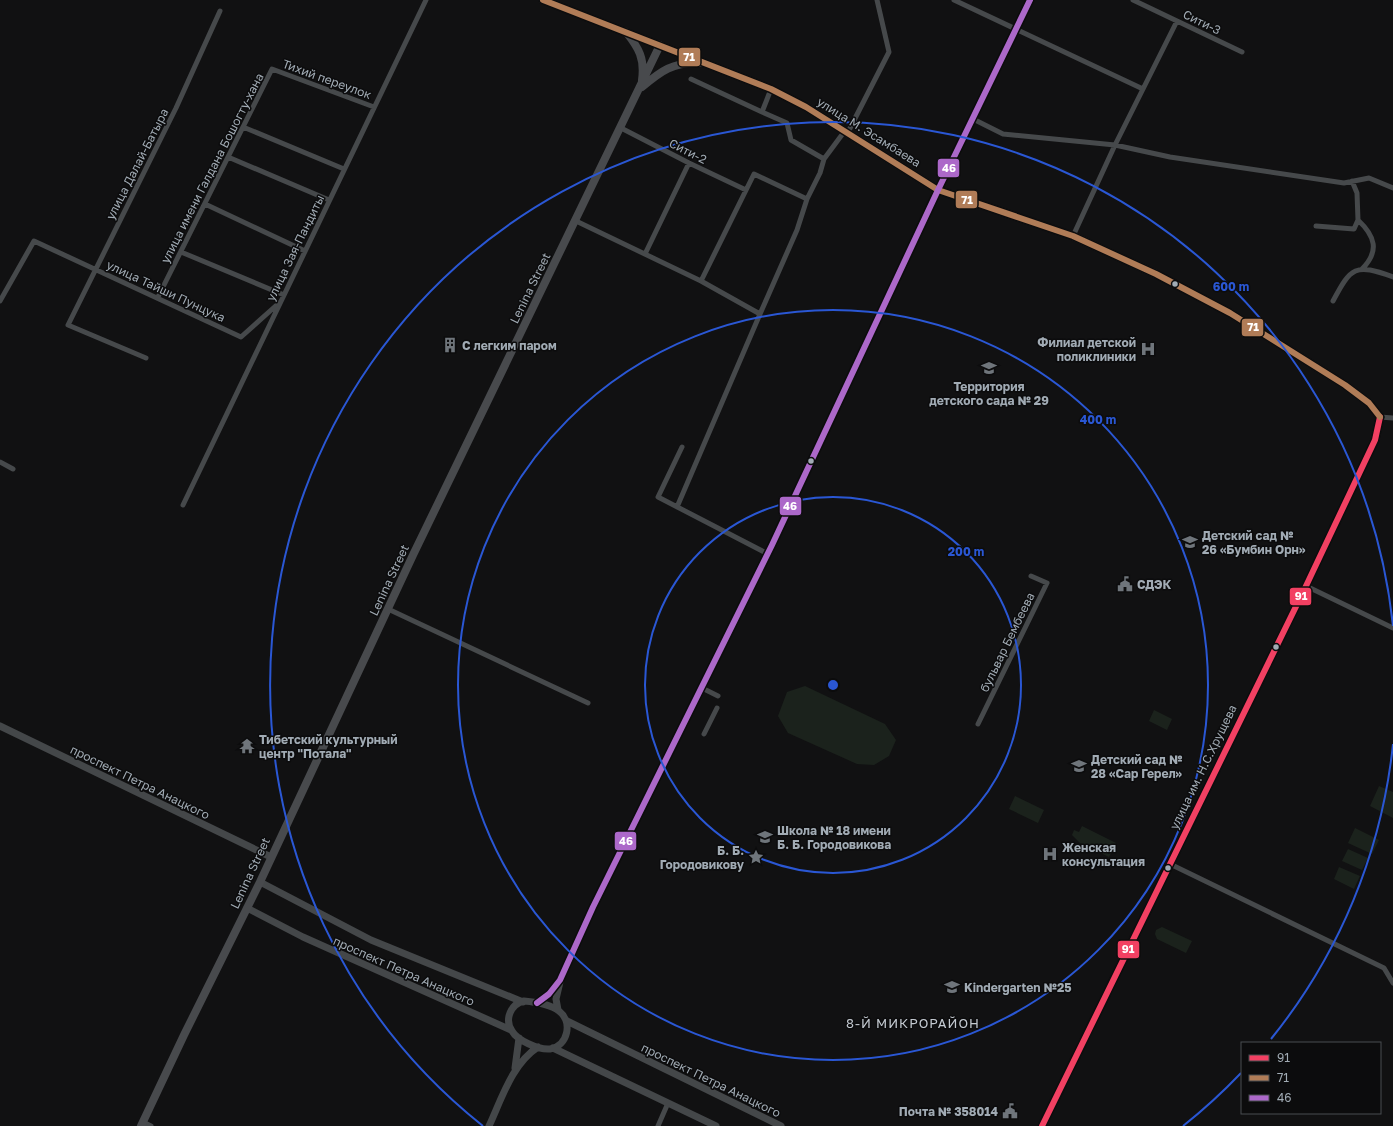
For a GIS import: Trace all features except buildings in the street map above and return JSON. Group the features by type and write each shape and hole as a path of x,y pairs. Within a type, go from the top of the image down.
{"main road":[{"name":"улица М. Эсамбаева","path":"543,0 771,89 806,107 845,133 938,190 1073,236 1156,274 1230,313 1345,385 1369,403 1380,417"},
{"path":"626,32 637,45 641,54 643,72 640,89"},
{"name":"Lenina Street","path":"142,1124 184,1035 260,882 388,609 576,222 660,45"},
{"path":"640,89 662,71 671,66 680,64 705,63"},
{"path":"558,1010 537,1003 523,1002 516,1004 511,1010 509,1017 511,1030 519,1038 544,1049 553,1048 563,1041 566,1035 567,1021 558,1010 556,998 560,980 593,907 768,554 938,190"},
{"name":"улица им. Н.С.Хрущева","path":"1042,1126 1306,586 1375,440 1380,417"},
{"name":"проспект Петра Анацкого","path":"0,726 271,857"},
{"name":"проспект Петра Анацкого","path":"260,882 371,940 523,1002"},
{"name":"проспект Петра Анацкого","path":"247,908 302,938 511,1030"},
{"path":"537,1003 549,994 560,980"},
{"name":"проспект Петра Анацкого","path":"567,1021 781,1126"},
{"path":"489,1126 515,1070 519,1050 519,1038"},
{"path":"515,1070 528,1054 538,1047"},
{"path":"553,1048 716,1126"}],"street":[{"name":"улица Зая-Пандиты","path":"183,505 426,0"},
{"path":"677,507 797,230 807,199 820,174 824,159 845,133 889,52 877,0"},
{"path":"954,0 1143,89"},
{"path":"938,190 974,119 1030,0"},
{"name":"Сити-3","path":"1133,0 1242,52"},
{"name":"улица Далай-Батыра","path":"146,358 68,325 176,108 220,11"},
{"path":"1073,236 1115,145 1177,21"},
{"name":"Тихий переулок","path":"272,69 374,107"},
{"name":"улица имени Галдана Бошогту-хана","path":"158,298 272,69"},
{"path":"691,79 787,123 791,140 824,159"},
{"path":"762,112 771,89"},
{"path":"974,119 1003,134 1115,145 1177,158 1344,183 1369,178 1393,188"},
{"path":"243,127 344,169"},
{"name":"Сити-2","path":"621,128 746,190"},
{"path":"228,157 330,200"},
{"path":"645,254 689,163"},
{"path":"701,281 754,174 807,199"},
{"path":"1316,226 1354,229 1358,220 1357,193 1352,181"},
{"path":"205,204 305,251"},
{"path":"1333,301 1347,276 1362,269 1370,262 1374,248 1372,239 1364,226 1358,220"},
{"path":"576,222 701,281 760,314"},
{"name":"улица Тайши Пунцука","path":"0,301 34,241 241,337 281,301"},
{"path":"181,252 284,295"},
{"path":"1362,269 1376,270 1393,276"},
{"path":"1380,417 1393,418"},
{"path":"682,447 658,497 768,554"},
{"path":"0,462 14,469"},
{"name":"бульвар Бембеева","path":"978,724 1047,583 1031,576"},
{"path":"1306,586 1393,628"},
{"path":"388,609 588,704"},
{"path":"702,688 718,696"},
{"path":"704,734 717,708"},
{"path":"1170,864 1384,968 1393,983"},
{"path":"658,1126 668,1103"},
{"path":"142,1124 151,1126"}],"shaded area":[{"path":"805,686 885,724 896,740 889,756 874,765 857,764 788,733 778,716 787,692"},
{"path":"1154,710 1172,719 1167,730 1149,721"},
{"path":"1379,786 1393,792 1393,818 1370,806"},
{"path":"1015,796 1044,810 1038,823 1009,809"},
{"path":"1082,826 1116,843 1109,857 1080,843 1072,835 1074,830 1079,832"},
{"path":"1355,828 1379,840 1372,854 1348,843"},
{"path":"1348,849 1368,858 1362,870 1342,861"},
{"path":"1339,867 1360,876 1354,889 1334,879"},
{"path":"1162,927 1192,941 1186,953 1157,939 1155,934 1156,930"}],"transit line":[{"name":"71","path":"543,0 771,89 806,107 938,190 1073,236 1156,274 1230,313 1345,385 1369,403 1380,417"},
{"name":"46","path":"537,1003 549,994 560,980 593,907 772,545 938,190 1030,0"},
{"name":"91","path":"1042,1126 1306,586 1375,440 1380,417"}],"place":[{"name":"С легким паром","path":"450,345"},
{"name":"Филиал детской поликлиники","path":"1148,349"},
{"name":"Территория детского сада № 29","path":"989,368"},
{"name":"Детский сад № 26 «Бумбин Орн»","path":"1190,542"},
{"name":"СДЭК","path":"1125,584"},
{"name":"Тибетский культурный центр \"Потала\"","path":"247,746"},
{"name":"Детский сад № 28 «Сар Герел»","path":"1079,766"},
{"name":"Школа № 18 имени Б. Б. Городовикова","path":"765,837"},
{"name":"Женская консультация","path":"1050,854"},
{"name":"Б. Б. Городовикову","path":"756,857"},
{"name":"Kindergarten №25","path":"952,987"},
{"name":"Почта № 358014","path":"1010,1111"}],"district":[{"name":"8-Й МИКРОРАЙОН","path":"913,1023"}]}
